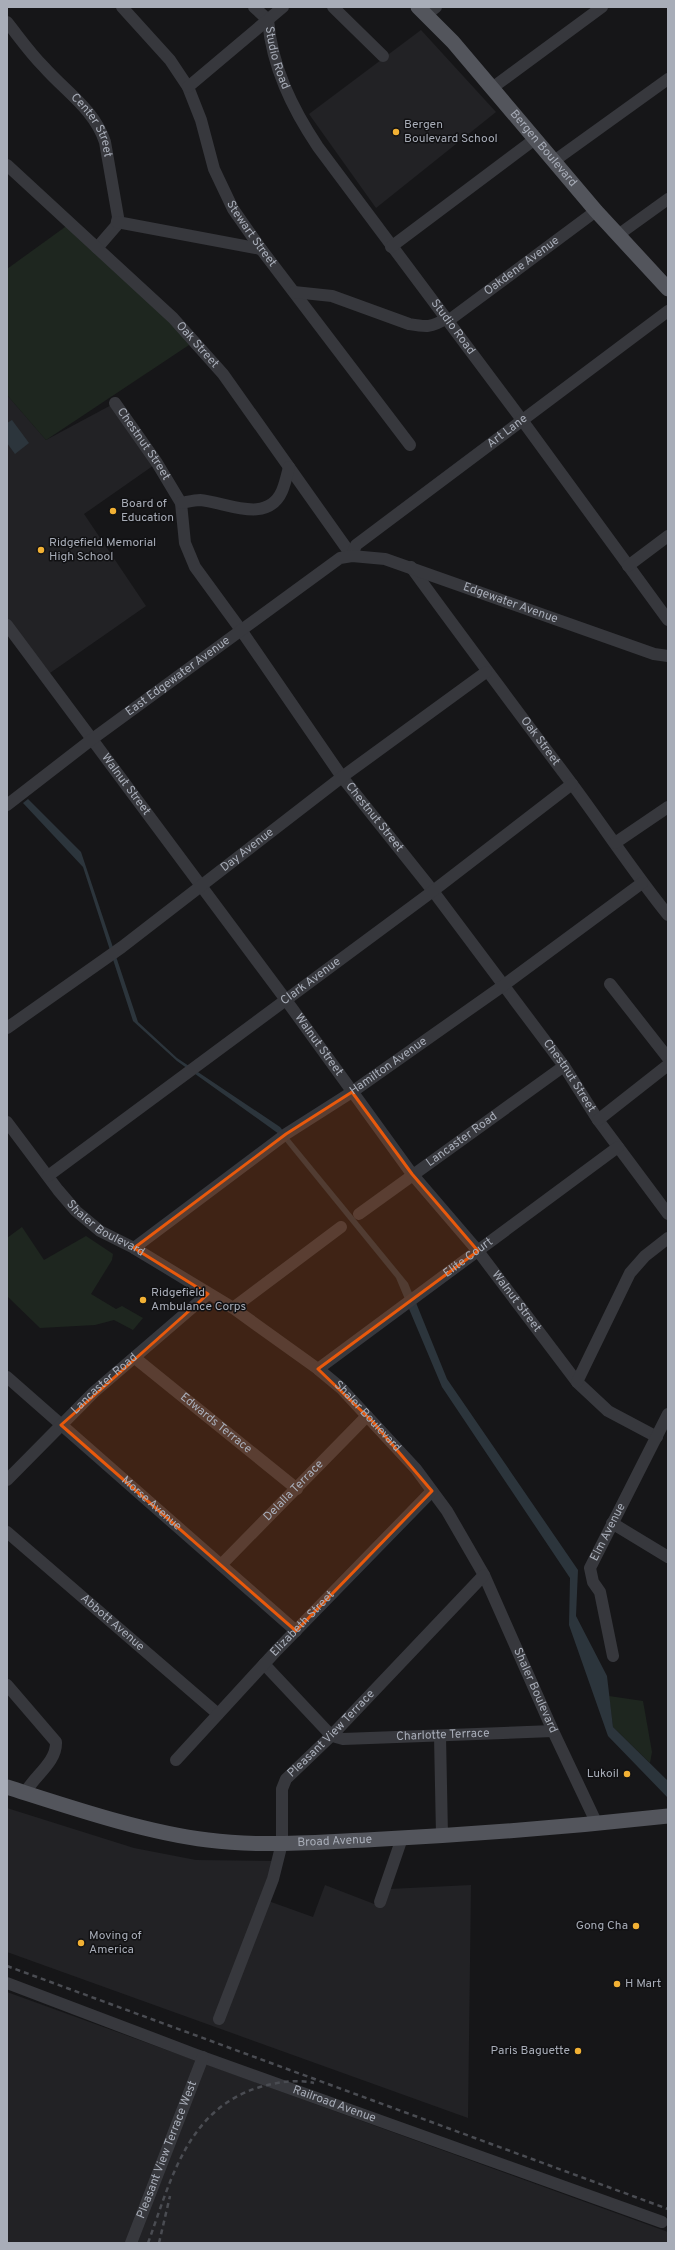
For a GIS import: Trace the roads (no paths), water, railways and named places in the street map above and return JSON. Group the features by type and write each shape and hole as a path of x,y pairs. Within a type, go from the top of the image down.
{"main road":[{"name":"Bergen Boulevard","path":"427,10 596,211 668,289"},
{"name":"Broad Avenue","path":"7,1787 72,1808 182,1836 234,1843 282,1843 509,1832 668,1816"}],"street":[{"name":"Stewart Street","path":"122,7 170,60 188,87 196,104 207,147 222,189 233,209 260,249 410,445"},
{"path":"254,7 268,20"},
{"path":"188,87 283,7"},
{"path":"333,7 383,56"},
{"path":"492,88 602,7"},
{"name":"Studio Road","path":"268,20 270,42 276,64 292,104 306,129 391,247 448,320 668,620"},
{"name":"Center Street","path":"7,22 43,66 87,108 95,118 105,142 118,217 117,222"},
{"path":"554,161 668,78"},
{"path":"391,247 534,139"},
{"name":"Oak Street","path":"7,165 173,318 198,344 223,374 352,556"},
{"path":"618,235 668,199"},
{"name":"Oakdene Avenue","path":"294,292 332,296 409,324 433,326 448,320 596,211"},
{"path":"97,248 117,222 260,249"},
{"name":"Art Lane","path":"352,556 356,545 668,311"},
{"name":"Chestnut Street","path":"115,403 157,463 181,503 183,531 189,555 195,567 241,630 342,777 504,985 564,1066 598,1120 668,1214"},
{"path":"181,503 199,500 248,510 264,508 277,499 282,491 289,467"},
{"path":"628,566 668,536"},
{"name":"Edgewater Avenue","path":"352,556 385,559 411,567 666,654"},
{"name":"East Edgewater Avenue","path":"7,805 91,740 340,558 352,556"},
{"name":"Oak Street","path":"411,567 486,672 572,784 642,883 668,915"},
{"name":"Walnut Street","path":"7,625 91,740 286,1000 412,1174 478,1251 577,1382 608,1411 657,1437"},
{"name":"Day Avenue","path":"7,1028 122,947 202,887 342,777 486,672"},
{"name":"Clark Avenue","path":"48,1176 432,891 572,784"},
{"path":"615,843 668,807"},
{"name":"Hamilton Avenue","path":"134,1248 284,1136 352,1092 504,985 642,883"},
{"path":"610,984 668,1058"},
{"path":"598,1120 668,1065"},
{"name":"Lancaster Road","path":"359,1214 412,1174 564,1066"},
{"name":"Shaler Boulevard","path":"7,1122 76,1211 100,1232 134,1248 232,1308 318,1369 341,1388 416,1469 465,1539 484,1576 553,1731 597,1824"},
{"name":"Elite Court","path":"318,1369 405,1307 618,1147"},
{"path":"232,1308 341,1227"},
{"path":"577,1382 630,1273 645,1256 668,1238"},
{"name":"Lancaster Road","path":"7,1480 94,1392 208,1294"},
{"name":"Edwards Terrace","path":"135,1358 297,1489"},
{"name":"Morse Avenue","path":"7,1377 296,1631"},
{"name":"Elm Avenue","path":"613,1656 600,1592 592,1582 590,1568 668,1414"},
{"name":"Delalla Terrace","path":"221,1565 367,1416"},
{"name":"Elizabeth Street","path":"176,1760 264,1664 432,1491"},
{"path":"612,1523 668,1557"},
{"name":"Abbott Avenue","path":"7,1532 218,1714"},
{"name":"Pleasant View Terrace","path":"219,2019 267,1896 282,1843 282,1789 286,1779 332,1735 484,1576"},
{"path":"264,1664 332,1735"},
{"path":"7,1685 56,1742 53,1757 33,1780 25,1793"},
{"name":"Charlotte Terrace","path":"332,1735 343,1739 553,1731"},
{"path":"440,1736 442,1835"},
{"path":"380,1902 402,1838"},
{"name":"Railroad Avenue","path":"7,1983 202,2056 662,2222"},
{"name":"Pleasant View Terrace West","path":"131,2243 202,2056"}],"railway":[{"path":"7,1966 668,2209"},
{"path":"148,2243 174,2172 185,2150 199,2129 215,2112 235,2097 260,2087 300,2081 314,2083"},
{"path":"159,2243 170,2196"}],"place":[{"name":"Bergen Boulevard School","path":"396,132"},
{"name":"Board of Education","path":"113,511"},
{"name":"Ridgefield Memorial High School","path":"41,550"},
{"name":"Ridgefield Ambulance Corps","path":"143,1300"},
{"name":"Lukoil","path":"627,1774"},
{"name":"Gong Cha","path":"636,1926"},
{"name":"Moving of America","path":"81,1943"},
{"name":"H Mart","path":"617,1984"},
{"name":"Paris Baguette","path":"578,2051"}]}
